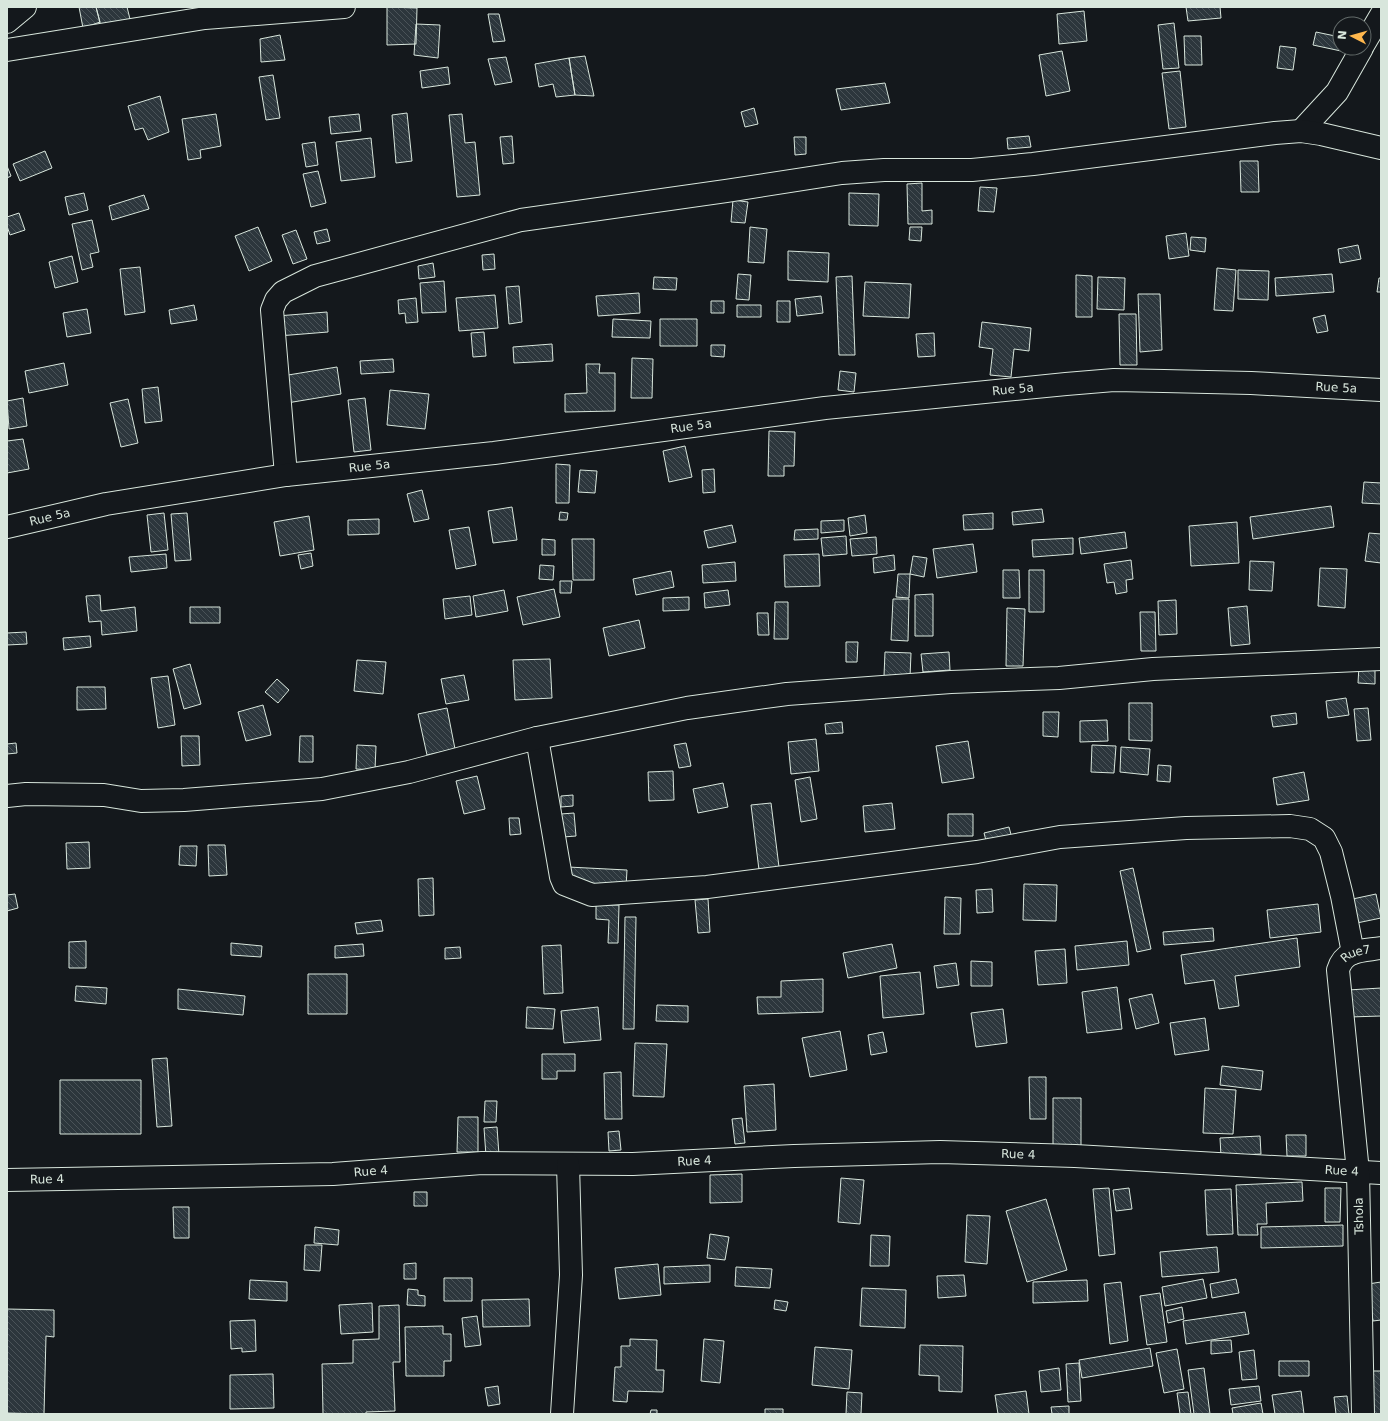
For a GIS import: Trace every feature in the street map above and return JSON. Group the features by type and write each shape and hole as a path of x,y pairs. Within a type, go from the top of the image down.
{"street":[{"path":"7,22 25,7"},
{"path":"7,50 205,18 344,7"},
{"path":"1372,30 1381,14"},
{"path":"1301,131 1337,92 1357,56"},
{"path":"286,475 272,310 276,300 283,292 315,276 521,220 842,173 884,170 972,170 1034,164 1233,137 1301,131 1321,134 1381,148"},
{"name":"Rue 5a","path":"7,527 106,504 286,475 494,453 825,408 1107,381 1252,383 1381,390"},
{"path":"7,796 26,794 104,795 141,801 184,800 322,789 409,772 537,738 687,708 787,694 950,682 1059,678 1146,670 1381,659"},
{"path":"537,738 561,877 564,884 592,895 722,886 977,852 1060,838 1186,828 1290,826 1310,829 1324,838 1331,852 1342,896 1353,953"},
{"name":"Rue7","path":"1338,970 1343,958 1353,953 1381,948"},
{"name":"Tshola","path":"1338,970 1358,1172 1362,1414"},
{"name":"Rue 4","path":"7,1180 333,1174 482,1163 633,1164 794,1156 940,1152 1075,1156 1358,1172 1381,1172"},
{"path":"562,1414 571,1275 568,1164"}],"building":[{"path":"79,7 96,7 100,22 83,28"},
{"path":"96,7 127,7 130,19 101,27"},
{"path":"387,7 417,8 416,44 387,45"},
{"path":"1186,7 1220,7 1221,18 1188,21"},
{"path":"1084,11 1087,41 1059,44 1057,14"},
{"path":"488,14 499,14 505,41 493,42"},
{"path":"1174,23 1179,68 1163,69 1158,25"},
{"path":"416,24 440,25 438,58 414,55"},
{"path":"1316,32 1332,35 1332,49 1313,45"},
{"path":"280,35 285,60 261,62 260,39"},
{"path":"1184,36 1201,36 1202,65 1185,65"},
{"path":"1280,46 1296,48 1293,70 1277,68"},
{"path":"1062,51 1070,91 1046,96 1039,55"},
{"path":"585,56 594,96 575,95 569,58"},
{"path":"506,57 512,82 495,85 488,59"},
{"path":"569,58 575,95 556,97 553,84 539,87 535,64"},
{"path":"448,67 450,84 422,88 420,71"},
{"path":"1180,71 1186,127 1169,129 1162,73"},
{"path":"273,75 280,118 266,120 259,77"},
{"path":"885,83 890,103 841,110 836,89"},
{"path":"160,96 169,132 148,140 143,128 135,130 128,106"},
{"path":"754,108 758,124 745,127 741,112"},
{"path":"407,113 412,161 396,163 392,115"},
{"path":"216,114 221,146 200,150 201,158 188,160 182,119"},
{"path":"359,114 361,131 331,134 329,117"},
{"path":"462,114 465,143 475,142 480,195 457,197 449,115"},
{"path":"512,136 514,163 503,164 500,137"},
{"path":"1029,136 1031,147 1008,149 1007,138"},
{"path":"794,137 806,137 806,154 795,155"},
{"path":"371,138 375,177 341,181 336,142"},
{"path":"315,142 318,165 306,167 302,144"},
{"path":"45,151 52,168 20,181 13,164"},
{"path":"1240,161 1258,161 1259,192 1241,192"},
{"path":"7,166 11,176 7,178"},
{"path":"318,171 326,203 311,207 303,174"},
{"path":"922,183 922,211 932,210 932,224 908,224 907,184"},
{"path":"980,187 997,188 994,212 978,211"},
{"path":"84,193 88,210 69,215 65,197"},
{"path":"849,193 879,194 878,226 849,225"},
{"path":"144,195 149,209 112,220 109,206"},
{"path":"733,200 748,202 745,223 731,222"},
{"path":"19,213 25,230 10,235 7,226 7,217"},
{"path":"92,220 99,252 90,254 93,267 82,270 72,224"},
{"path":"258,227 272,261 249,271 235,236"},
{"path":"750,227 767,229 764,263 748,262"},
{"path":"910,227 922,227 921,241 909,240"},
{"path":"327,229 330,241 317,244 314,232"},
{"path":"296,230 307,259 293,264 282,235"},
{"path":"1186,233 1189,256 1169,259 1166,236"},
{"path":"1191,237 1206,238 1205,252 1190,250"},
{"path":"1358,245 1361,259 1340,263 1338,249"},
{"path":"788,251 829,253 828,282 788,280"},
{"path":"494,254 495,269 483,270 482,255"},
{"path":"72,256 78,282 55,288 49,262"},
{"path":"433,263 435,277 419,279 418,266"},
{"path":"140,267 145,312 125,315 120,269"},
{"path":"1217,268 1236,270 1233,311 1214,310"},
{"path":"1238,270 1269,271 1268,300 1238,299"},
{"path":"738,274 751,275 749,300 736,299"},
{"path":"1332,274 1334,292 1276,296 1275,278"},
{"path":"1076,275 1092,276 1092,317 1076,317"},
{"path":"852,276 855,355 839,355 836,277"},
{"path":"654,277 677,278 676,290 653,289"},
{"path":"1098,277 1125,278 1124,310 1097,309"},
{"path":"1379,278 1381,278 1381,292 1377,292"},
{"path":"444,281 446,312 422,313 420,283"},
{"path":"865,282 911,284 909,318 863,316"},
{"path":"519,286 522,322 509,324 506,287"},
{"path":"639,293 640,313 598,316 596,296"},
{"path":"1138,294 1160,294 1162,350 1140,352"},
{"path":"495,295 498,328 459,331 456,298"},
{"path":"821,296 823,313 797,316 795,299"},
{"path":"416,298 418,322 406,323 405,313 399,314 398,300"},
{"path":"711,301 724,301 724,313 711,313"},
{"path":"777,301 790,301 790,322 777,322"},
{"path":"194,305 197,320 171,324 169,310"},
{"path":"737,305 761,305 761,317 737,317"},
{"path":"87,309 91,333 67,337 63,313"},
{"path":"327,312 328,332 278,336 277,316"},
{"path":"1119,314 1136,314 1137,365 1120,365"},
{"path":"1325,315 1328,331 1317,333 1313,318"},
{"path":"613,319 651,321 650,338 612,337"},
{"path":"660,319 697,319 697,346 660,346"},
{"path":"982,322 1031,328 1029,351 1014,349 1011,377 990,375 993,349 979,347"},
{"path":"484,332 486,356 473,357 471,333"},
{"path":"934,333 935,356 918,357 916,334"},
{"path":"552,344 553,361 514,363 513,347"},
{"path":"711,345 725,345 724,357 711,356"},
{"path":"632,358 653,359 652,398 631,398"},
{"path":"393,359 394,372 361,374 360,361"},
{"path":"64,363 68,385 29,393 25,371"},
{"path":"586,364 600,364 599,373 615,373 615,411 565,412 565,394 587,393"},
{"path":"337,367 341,394 287,403 282,376"},
{"path":"840,371 856,373 854,392 838,390"},
{"path":"158,387 162,421 145,423 142,389"},
{"path":"390,390 429,394 425,429 387,425"},
{"path":"23,398 27,426 9,429 7,401"},
{"path":"365,398 371,450 354,452 348,400"},
{"path":"128,399 138,443 121,447 110,403"},
{"path":"769,431 795,432 794,466 784,466 784,476 768,476"},
{"path":"23,439 29,469 7,473 7,441"},
{"path":"685,446 692,477 669,482 663,451"},
{"path":"556,464 570,465 569,503 556,503"},
{"path":"714,469 715,492 703,493 702,470"},
{"path":"580,470 597,471 595,493 578,492"},
{"path":"1364,482 1381,483 1381,504 1362,503"},
{"path":"422,490 429,519 414,522 407,494"},
{"path":"1331,506 1334,527 1253,539 1250,517"},
{"path":"512,507 517,540 493,543 488,511"},
{"path":"1042,509 1044,522 1013,525 1012,512"},
{"path":"560,512 568,513 567,520 559,520"},
{"path":"164,513 168,550 151,552 147,515"},
{"path":"187,513 191,560 175,561 171,514"},
{"path":"993,513 993,529 964,530 963,515"},
{"path":"865,515 867,533 850,536 848,518"},
{"path":"309,516 314,550 280,556 274,522"},
{"path":"379,519 379,534 348,535 348,520"},
{"path":"844,520 844,531 821,533 821,521"},
{"path":"1237,522 1239,563 1191,566 1189,526"},
{"path":"732,525 736,542 708,548 704,531"},
{"path":"469,527 476,565 456,569 449,530"},
{"path":"818,529 818,539 794,540 795,530"},
{"path":"1125,532 1127,548 1081,554 1079,538"},
{"path":"1369,533 1381,534 1381,563 1365,561"},
{"path":"846,536 847,554 823,556 821,538"},
{"path":"876,537 877,554 852,556 850,539"},
{"path":"1073,538 1073,554 1033,557 1032,540"},
{"path":"542,539 555,540 555,555 542,555"},
{"path":"572,539 594,539 594,580 573,580"},
{"path":"973,544 977,572 937,578 933,549"},
{"path":"311,553 313,566 301,569 298,555"},
{"path":"166,554 167,568 131,572 129,557"},
{"path":"819,554 820,586 785,587 784,555"},
{"path":"894,555 895,570 874,573 873,558"},
{"path":"913,556 927,558 924,577 910,574"},
{"path":"1131,560 1133,579 1126,580 1127,592 1116,594 1114,582 1107,583 1104,564"},
{"path":"1250,561 1274,562 1272,591 1249,590"},
{"path":"735,562 736,581 703,583 702,565"},
{"path":"540,565 554,566 553,580 539,579"},
{"path":"1320,568 1347,569 1345,608 1318,606"},
{"path":"1003,570 1019,570 1020,598 1003,598"},
{"path":"1029,570 1044,570 1044,612 1029,612"},
{"path":"671,571 674,587 636,595 633,579"},
{"path":"898,574 910,574 909,598 896,597"},
{"path":"560,581 572,581 571,593 560,593"},
{"path":"554,589 560,617 523,625 517,597"},
{"path":"504,590 508,611 476,617 473,596"},
{"path":"728,590 730,605 705,608 704,593"},
{"path":"933,594 933,636 915,636 915,595"},
{"path":"100,595 101,611 135,607 137,631 102,635 101,621 89,622 86,596"},
{"path":"470,596 472,615 445,619 443,599"},
{"path":"689,597 689,610 663,611 663,598"},
{"path":"893,599 909,599 908,641 891,640"},
{"path":"1176,600 1177,634 1159,635 1158,601"},
{"path":"775,602 788,602 788,639 774,639"},
{"path":"1247,606 1250,644 1231,646 1228,608"},
{"path":"190,607 220,607 220,623 190,623"},
{"path":"1007,608 1025,609 1023,666 1006,666"},
{"path":"1140,612 1155,612 1156,651 1141,651"},
{"path":"757,613 768,613 769,635 758,635"},
{"path":"639,620 645,648 609,656 603,628"},
{"path":"26,632 27,644 7,645 7,633"},
{"path":"90,636 91,647 64,650 63,638"},
{"path":"846,642 858,642 857,662 846,662"},
{"path":"885,652 911,653 910,677 884,676"},
{"path":"949,652 950,670 923,672 921,654"},
{"path":"550,659 552,698 515,700 513,660"},
{"path":"357,660 386,662 383,694 354,691"},
{"path":"190,664 201,704 184,709 173,669"},
{"path":"1359,666 1375,667 1375,684 1358,683"},
{"path":"464,675 469,700 446,704 441,679"},
{"path":"168,676 175,725 158,728 151,678"},
{"path":"277,679 289,690 278,703 265,692"},
{"path":"77,687 105,687 106,709 77,710"},
{"path":"1346,698 1349,715 1328,718 1326,701"},
{"path":"1129,703 1152,703 1152,741 1129,740"},
{"path":"263,705 271,735 246,741 238,712"},
{"path":"447,708 455,749 427,755 418,714"},
{"path":"1368,708 1371,740 1357,741 1354,709"},
{"path":"1043,712 1059,712 1058,737 1043,736"},
{"path":"1296,713 1297,724 1273,727 1271,716"},
{"path":"1107,720 1108,741 1080,742 1080,721"},
{"path":"842,722 843,733 826,734 825,724"},
{"path":"181,736 199,736 200,765 182,766"},
{"path":"300,736 313,736 313,762 299,762"},
{"path":"816,739 819,771 791,774 788,742"},
{"path":"968,741 974,778 942,783 936,746"},
{"path":"16,743 17,753 7,754 7,744"},
{"path":"686,743 691,766 679,768 674,745"},
{"path":"357,745 376,746 375,770 356,769"},
{"path":"1092,745 1116,746 1114,773 1091,772"},
{"path":"1121,747 1150,749 1148,775 1120,772"},
{"path":"1158,765 1171,766 1170,782 1157,781"},
{"path":"673,771 674,800 649,801 648,772"},
{"path":"1304,772 1309,800 1277,805 1273,778"},
{"path":"477,776 485,809 464,814 456,781"},
{"path":"810,777 817,819 801,822 795,780"},
{"path":"723,783 728,807 698,813 693,789"},
{"path":"573,795 573,806 561,807 561,796"},
{"path":"771,803 779,867 759,870 751,805"},
{"path":"892,803 895,829 865,832 863,806"},
{"path":"574,813 576,836 563,837 561,814"},
{"path":"948,814 973,814 973,836 948,836"},
{"path":"509,818 519,818 521,834 510,835"},
{"path":"1009,827 1013,842 988,848 984,833"},
{"path":"89,842 90,868 67,869 66,843"},
{"path":"208,845 225,845 227,875 209,876"},
{"path":"180,846 197,846 196,866 179,865"},
{"path":"568,867 627,870 626,887 567,884"},
{"path":"1133,868 1151,949 1137,952 1120,871"},
{"path":"433,878 434,915 419,916 418,879"},
{"path":"1024,884 1057,885 1056,921 1023,920"},
{"path":"992,889 993,912 977,913 976,890"},
{"path":"15,894 18,908 7,911 7,895"},
{"path":"1376,894 1381,918 1352,924 1348,900"},
{"path":"945,897 961,898 960,934 944,934"},
{"path":"708,899 710,932 698,933 695,900"},
{"path":"1318,904 1321,932 1270,938 1267,910"},
{"path":"596,905 619,905 618,943 608,943 609,920 596,919"},
{"path":"625,917 636,917 634,1029 623,1029"},
{"path":"381,920 383,931 357,934 355,923"},
{"path":"1213,928 1214,941 1164,945 1163,932"},
{"path":"1297,938 1300,967 1235,976 1239,1006 1219,1009 1214,980 1185,984 1181,955"},
{"path":"86,941 86,968 69,968 69,942"},
{"path":"1127,941 1129,965 1077,970 1075,946"},
{"path":"231,943 262,946 261,957 231,955"},
{"path":"363,944 364,956 335,958 335,946"},
{"path":"892,944 897,968 848,978 843,953"},
{"path":"561,945 563,993 544,994 542,946"},
{"path":"460,947 461,958 445,959 445,948"},
{"path":"1065,949 1067,983 1038,985 1035,951"},
{"path":"971,961 992,962 992,986 971,986"},
{"path":"956,963 959,985 937,988 934,966"},
{"path":"920,972 924,1014 883,1018 880,976"},
{"path":"308,974 347,974 347,1014 308,1014"},
{"path":"823,979 823,1012 758,1014 757,997 781,997 781,981"},
{"path":"76,986 107,988 106,1004 75,1001"},
{"path":"1117,987 1122,1029 1087,1033 1082,992"},
{"path":"1381,988 1381,1016 1349,1017 1348,990"},
{"path":"178,989 245,996 243,1015 178,1009"},
{"path":"1152,994 1159,1023 1136,1029 1129,999"},
{"path":"657,1005 688,1006 688,1022 656,1021"},
{"path":"527,1007 555,1009 553,1029 526,1028"},
{"path":"598,1007 601,1040 564,1043 561,1011"},
{"path":"1003,1009 1007,1043 976,1047 971,1013"},
{"path":"1205,1018 1209,1050 1175,1055 1170,1023"},
{"path":"840,1031 847,1070 810,1077 802,1038"},
{"path":"883,1032 887,1052 871,1055 868,1035"},
{"path":"635,1043 667,1044 664,1097 633,1096"},
{"path":"542,1054 575,1054 575,1071 557,1071 557,1079 542,1079"},
{"path":"167,1058 172,1126 157,1127 152,1059"},
{"path":"1222,1066 1263,1071 1261,1090 1220,1085"},
{"path":"621,1072 622,1119 605,1119 604,1073"},
{"path":"1029,1077 1046,1077 1046,1119 1030,1119"},
{"path":"60,1080 141,1080 141,1134 60,1134"},
{"path":"774,1084 776,1130 747,1132 744,1086"},
{"path":"1205,1088 1236,1090 1233,1134 1203,1133"},
{"path":"1053,1098 1081,1098 1081,1147 1053,1148"},
{"path":"485,1101 497,1101 496,1122 484,1122"},
{"path":"458,1117 478,1117 478,1152 457,1152"},
{"path":"742,1118 745,1143 735,1144 732,1119"},
{"path":"497,1127 499,1155 486,1156 484,1128"},
{"path":"619,1131 621,1150 609,1151 608,1132"},
{"path":"1286,1135 1306,1135 1306,1156 1287,1156"},
{"path":"1260,1136 1261,1154 1221,1156 1220,1138"},
{"path":"742,1174 742,1202 710,1203 710,1175"},
{"path":"841,1178 864,1180 860,1224 838,1222"},
{"path":"1302,1182 1303,1201 1266,1203 1267,1224 1257,1224 1258,1235 1238,1235 1236,1185"},
{"path":"1109,1188 1115,1254 1099,1256 1093,1189"},
{"path":"1129,1188 1132,1209 1116,1211 1113,1190"},
{"path":"1325,1188 1341,1188 1340,1222 1325,1222"},
{"path":"1231,1189 1233,1234 1207,1235 1205,1190"},
{"path":"414,1192 427,1192 427,1206 414,1206"},
{"path":"1046,1199 1067,1270 1027,1282 1006,1211"},
{"path":"173,1207 189,1207 189,1238 174,1238"},
{"path":"967,1215 990,1216 987,1264 965,1262"},
{"path":"1343,1225 1343,1246 1261,1248 1261,1227"},
{"path":"315,1227 339,1230 338,1245 314,1243"},
{"path":"710,1234 729,1237 725,1260 707,1258"},
{"path":"871,1235 890,1236 889,1266 870,1266"},
{"path":"305,1245 322,1245 320,1271 304,1270"},
{"path":"1217,1247 1219,1272 1162,1277 1160,1252"},
{"path":"416,1263 416,1279 404,1279 404,1264"},
{"path":"658,1264 661,1295 619,1299 615,1268"},
{"path":"710,1265 710,1282 664,1284 664,1267"},
{"path":"736,1267 772,1269 770,1288 735,1286"},
{"path":"964,1275 966,1296 938,1298 937,1276"},
{"path":"444,1278 472,1278 472,1301 444,1301"},
{"path":"1203,1279 1207,1298 1165,1306 1162,1287"},
{"path":"1236,1279 1239,1293 1212,1298 1210,1284"},
{"path":"250,1280 287,1282 287,1301 249,1299"},
{"path":"1087,1280 1088,1301 1033,1303 1033,1282"},
{"path":"1121,1282 1128,1341 1110,1344 1104,1284"},
{"path":"1381,1282 1381,1320 1373,1321 1368,1284"},
{"path":"862,1288 906,1290 905,1328 860,1326"},
{"path":"408,1289 418,1290 418,1295 425,1296 425,1306 407,1305"},
{"path":"1160,1293 1167,1342 1147,1345 1140,1296"},
{"path":"529,1299 530,1326 483,1327 482,1300"},
{"path":"775,1300 788,1302 786,1311 774,1309"},
{"path":"372,1303 373,1332 341,1334 339,1305"},
{"path":"399,1305 400,1362 393,1362 395,1411 366,1412 366,1414 323,1414 322,1364 353,1363 353,1340 379,1339 379,1306"},
{"path":"1182,1307 1184,1319 1168,1323 1166,1311"},
{"path":"7,1309 54,1310 54,1337 46,1336 44,1414 7,1413"},
{"path":"1245,1312 1249,1334 1186,1344 1183,1321"},
{"path":"477,1316 481,1345 465,1347 462,1318"},
{"path":"255,1320 256,1351 242,1352 242,1348 231,1349 230,1321"},
{"path":"443,1326 443,1334 451,1334 451,1361 444,1361 444,1376 406,1376 405,1327"},
{"path":"630,1339 657,1340 656,1370 664,1370 663,1392 628,1391 627,1402 613,1401 615,1367 621,1367 621,1346 630,1346"},
{"path":"704,1339 724,1341 720,1383 701,1381"},
{"path":"1231,1340 1232,1352 1211,1354 1211,1341"},
{"path":"920,1345 963,1346 962,1392 939,1391 939,1376 919,1375"},
{"path":"815,1347 852,1350 849,1389 812,1385"},
{"path":"1150,1348 1153,1366 1082,1378 1079,1360"},
{"path":"1177,1349 1184,1389 1164,1393 1156,1353"},
{"path":"1254,1350 1257,1379 1242,1380 1239,1352"},
{"path":"1279,1361 1309,1361 1309,1376 1279,1376"},
{"path":"1079,1363 1081,1401 1068,1402 1066,1364"},
{"path":"1059,1368 1061,1390 1041,1392 1039,1371"},
{"path":"1204,1368 1210,1414 1194,1414 1188,1370"},
{"path":"1370,1371 1381,1371 1381,1414 1372,1414"},
{"path":"273,1374 274,1408 230,1409 230,1375"},
{"path":"498,1386 500,1404 488,1406 485,1388"},
{"path":"1259,1386 1261,1401 1231,1405 1229,1389"},
{"path":"1026,1391 1029,1414 998,1414 995,1395"},
{"path":"1301,1391 1304,1414 1275,1414 1272,1395"},
{"path":"847,1392 862,1393 861,1414 846,1414"},
{"path":"1188,1392 1191,1414 1180,1414 1177,1393"},
{"path":"1347,1396 1349,1414 1336,1414 1334,1397"},
{"path":"1261,1403 1263,1414 1233,1414 1232,1408"},
{"path":"1069,1406 1069,1414 1052,1414 1051,1407"},
{"path":"765,1409 783,1409 783,1414 765,1414"},
{"path":"651,1410 657,1410 657,1414 650,1414"}]}
